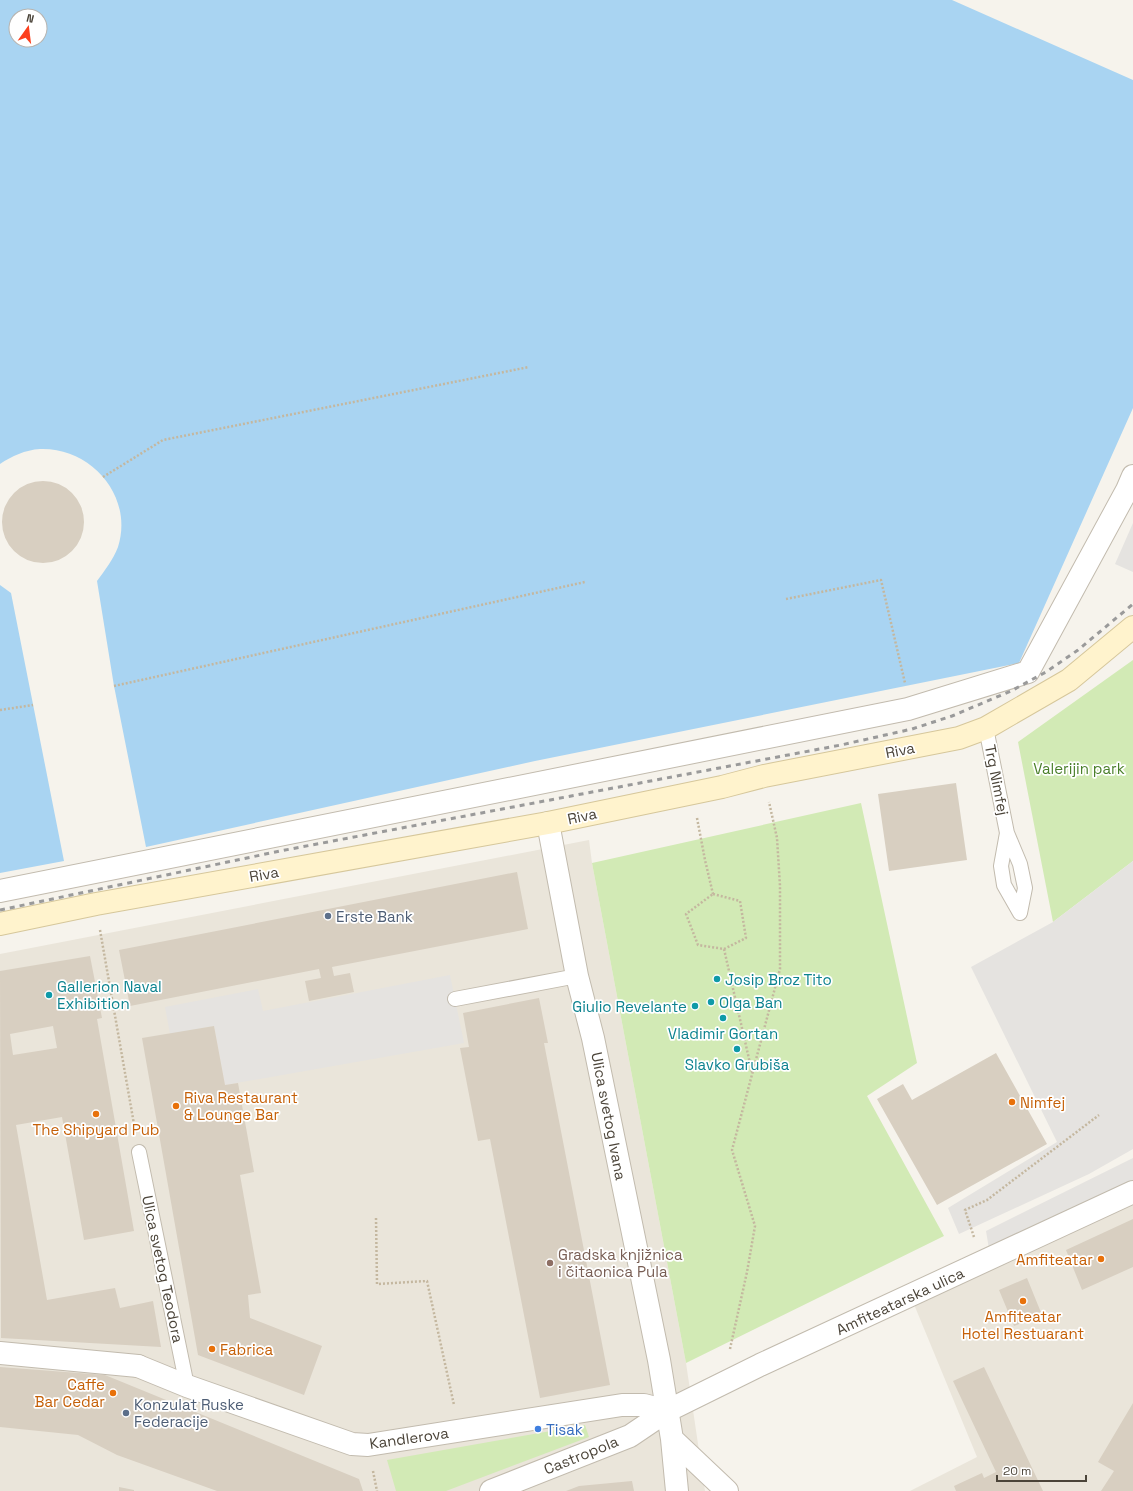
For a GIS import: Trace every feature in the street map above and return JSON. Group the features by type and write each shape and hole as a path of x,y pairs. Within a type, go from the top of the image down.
{"main road":[{"name":"Riva","path":"0,924 96,904 548,823 722,787 764,776 959,738 986,728 1069,680 1133,627"}],"street":[{"path":"0,891 908,709 1028,672 1127,490 1133,476"},
{"name":"Ulica svetog Ivana","path":"548,823 577,976 593,1038 657,1352 672,1439 677,1491"},
{"name":"Amfiteatarska ulica","path":"667,1411 760,1365 1133,1192"},
{"name":"Kandlerova","path":"0,1353 138,1366 187,1386 352,1444 368,1445 622,1405 644,1405 667,1411"},
{"name":"Castropola","path":"491,1491 630,1436 667,1411"},
{"path":"672,1439 727,1491"}],"lane":[{"name":"Trg Nimfej","path":"986,728 1007,833"},
{"path":"455,999 577,976"},
{"name":"Ulica svetog Teodora","path":"139,1152 187,1386"}],"path":[{"path":"103,477 164,440 529,367"},
{"path":"786,599 881,580 906,687"},
{"path":"114,686 585,582"},
{"path":"0,710 33,705"},
{"path":"730,1349 747,1272 755,1226 732,1150 780,969 780,886 777,838 764,776"},
{"path":"693,793 704,860 713,894"},
{"path":"713,894 740,901 746,938 724,949 698,946 686,914 713,894"},
{"path":"96,904 130,1111"},
{"path":"724,949 752,1073"},
{"path":"965,1210 987,1200 1099,1115"},
{"path":"376,1218 376,1284 427,1281 460,1431"}],"shaded area":[{"path":"1133,523 1133,572 1115,564"},
{"path":"589,840 592,863 686,1363 705,1491 0,1491 0,954"},
{"path":"1133,861 1133,1149 1089,1174 959,1234 948,1208 1057,1142 971,967 1053,922"},
{"path":"450,975 464,1043 225,1085 214,1026 170,1034 165,1007 258,989 263,1011"},
{"path":"1133,1158 1133,1180 989,1249 986,1231"},
{"path":"1133,1180 1133,1491 910,1491 977,1457 906,1285 989,1249"}],"green space":[{"name":"Valerijin park","path":"1133,660 1133,861 1053,922 1018,742"},
{"path":"861,803 917,1063 867,1096 944,1236 686,1363 592,863"},
{"path":"585,1425 589,1437 446,1491 396,1491 387,1460"}],"water":[{"path":"0,0 952,0 1133,80 1133,408 1019,663 535,761 146,847 114,686 97,581 111,561 118,547 121,528 120,510 114,493 104,478 91,466 76,456 59,451 40,449 24,452 0,464"},
{"path":"0,585 11,593 64,861 0,873"}],"building":[{"path":"35,481 51,481 66,488 77,499 84,514 84,530 81,538 72,551 59,560 51,563 35,563 20,556 9,545 2,530 2,514 9,499 20,488"},
{"path":"956,783 967,860 889,871 878,794"},
{"path":"517,872 528,929 332,967 334,976 350,973 354,992 309,1001 305,981 321,978 319,969 130,1006 119,950"},
{"path":"90,956 102,1018 97,1019 134,1231 84,1240 62,1117 16,1125 47,1300 115,1288 120,1308 153,1301 161,1347 1,1338 0,971","holes":["53,1026 57,1048 13,1055 10,1034"]},
{"name":"Gradska knjižnica i čitaonica Pula","path":"539,998 548,1043 544,1043 610,1385 540,1398 490,1139 478,1141 460,1048 469,1047 463,1013"},
{"path":"214,1026 225,1085 238,1083 254,1172 240,1175 261,1293 248,1295 250,1318 322,1346 304,1395 198,1355 142,1038"},
{"path":"996,1053 1047,1144 937,1205 877,1099 903,1084 912,1100"},
{"name":"Amfiteatar","path":"1133,1219 1133,1267 1082,1290 1066,1250"},
{"path":"1027,1278 1042,1315 1014,1326 999,1290"},
{"path":"0,1367 105,1375 359,1479 363,1491 217,1491 117,1455 78,1435 0,1427"},
{"path":"984,1367 1043,1491 956,1491 954,1486 982,1473 984,1478 996,1472 953,1381"},
{"path":"1133,1403 1133,1491 1101,1491 1114,1471 1098,1462"},
{"path":"632,1481 634,1491 566,1491 579,1486"},
{"path":"119,1487 134,1490 134,1491 119,1491"}],"railway":[{"path":"0,910 280,851 841,745 912,729 952,716 1011,691 1046,672 1078,650 1133,604"}],"place":[{"name":"Erste Bank","path":"328,916"},
{"name":"Josip Broz Tito","path":"717,979"},
{"name":"Gallerion Naval Exhibition","path":"49,995"},
{"name":"Olga Ban","path":"711,1002"},
{"name":"Giulio Revelante","path":"695,1006"},
{"name":"Vladimir Gortan","path":"723,1018"},
{"name":"Slavko Grubiša","path":"737,1049"},
{"name":"Nimfej","path":"1012,1102"},
{"name":"Riva Restaurant & Lounge Bar","path":"176,1106"},
{"name":"The Shipyard Pub","path":"96,1114"},
{"name":"Amfiteatar","path":"1101,1259"},
{"name":"Gradska knjižnica i čitaonica Pula","path":"550,1263"},
{"name":"Amfiteatar Hotel Restuarant","path":"1023,1301"},
{"name":"Fabrica","path":"212,1349"},
{"name":"Caffe Bar Cedar","path":"113,1393"},
{"name":"Konzulat Ruske Federacije","path":"126,1413"},
{"name":"Tisak","path":"538,1429"}]}
